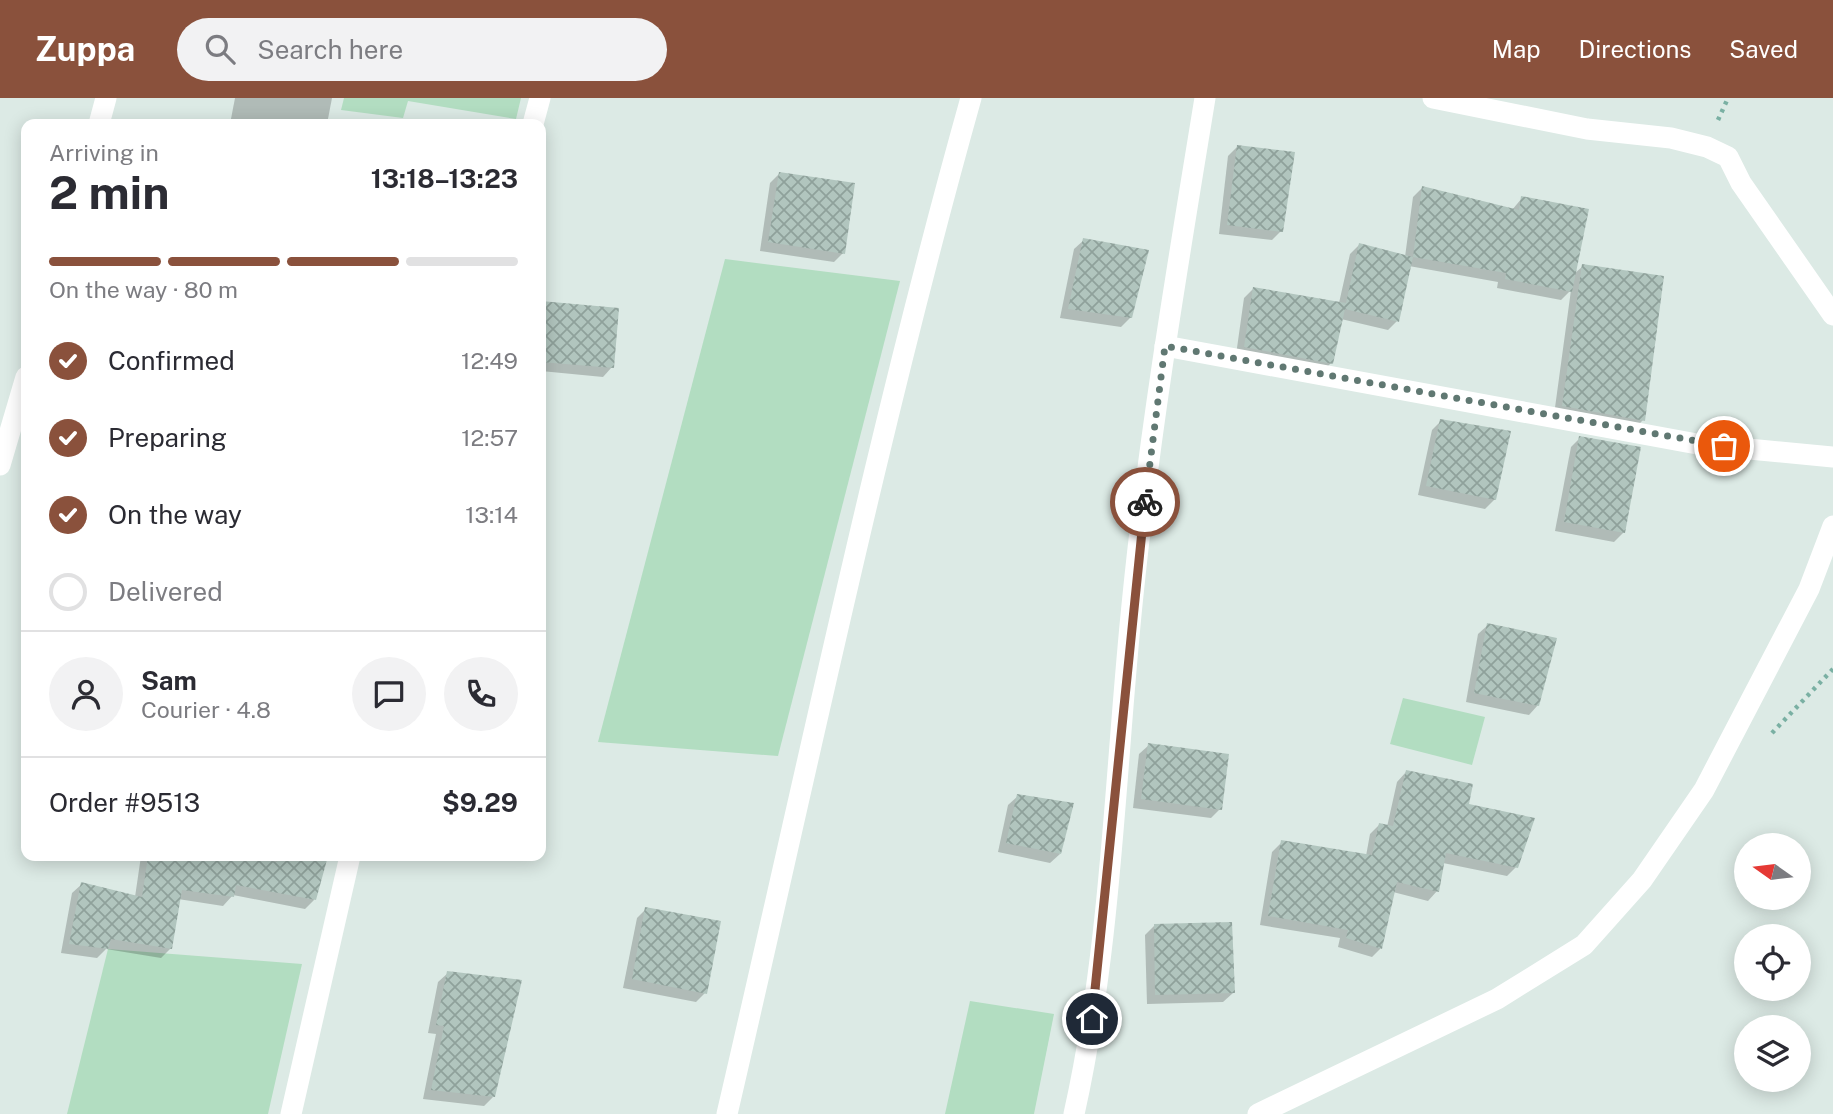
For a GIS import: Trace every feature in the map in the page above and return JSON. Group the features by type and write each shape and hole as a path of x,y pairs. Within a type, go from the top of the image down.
{"street":[{"path":"100,119 106,98"},
{"path":"534,119 540,98"},
{"path":"727,1114 854,568 971,98"},
{"path":"1074,1114 1089,1044 1109,866 1133,592 1165,346 1205,98"},
{"path":"1433,98 1587,129 1671,138 1707,147 1728,157 1741,183 1833,315"},
{"path":"1165,346 1697,444 1833,457"},
{"path":"0,465 21,394"},
{"path":"1258,1114 1497,999 1584,945 1642,880 1704,790 1809,589 1833,526"},
{"path":"291,1114 349,861"}],"green space":[{"path":"344,98 521,98 516,119 408,101 403,118 341,110"},
{"path":"725,259 900,281 778,756 598,742"},
{"path":"1403,698 1485,717 1472,765 1390,744"},
{"path":"108,949 302,964 268,1114 67,1114"},
{"path":"970,1001 1054,1014 1034,1114 945,1114"}],"building":[{"path":"1237,145 1295,152 1283,232 1227,225"},
{"path":"779,172 855,183 845,254 768,242"},
{"path":"1422,186 1519,210 1521,196 1589,209 1572,292 1505,279 1506,273 1413,257"},
{"path":"1083,238 1149,250 1132,318 1068,309"},
{"path":"1359,243 1413,257 1399,322 1345,309 1333,364 1244,347 1253,287 1346,303"},
{"path":"1582,264 1664,276 1645,421 1562,406"},
{"path":"546,301 619,308 614,368 546,362"},
{"path":"1440,419 1511,431 1496,500 1426,486"},
{"path":"1579,436 1641,447 1625,533 1564,522"},
{"path":"1487,623 1557,638 1539,706 1474,693"},
{"path":"1148,743 1229,754 1222,810 1141,799"},
{"path":"1406,770 1473,784 1469,804 1535,818 1518,868 1446,853 1439,892 1397,882 1382,949 1346,938 1348,930 1268,916 1281,840 1372,855 1379,823 1393,826"},
{"path":"1017,794 1074,803 1061,854 1006,843"},
{"path":"147,861 327,861 316,900 236,885 234,897 182,890 172,949 111,939 108,949 69,944 81,882 142,897"},
{"path":"645,907 721,921 707,994 632,979"},
{"path":"1232,922 1235,993 1155,995 1154,924"},
{"path":"447,971 522,980 495,1097 431,1090 444,1026 436,1025"}],"way so far":[{"path":"1145,502 1165,346 1697,444 1724,446"}],"route":[{"path":"1092,1019 1109,866 1133,592 1145,502"}]}
